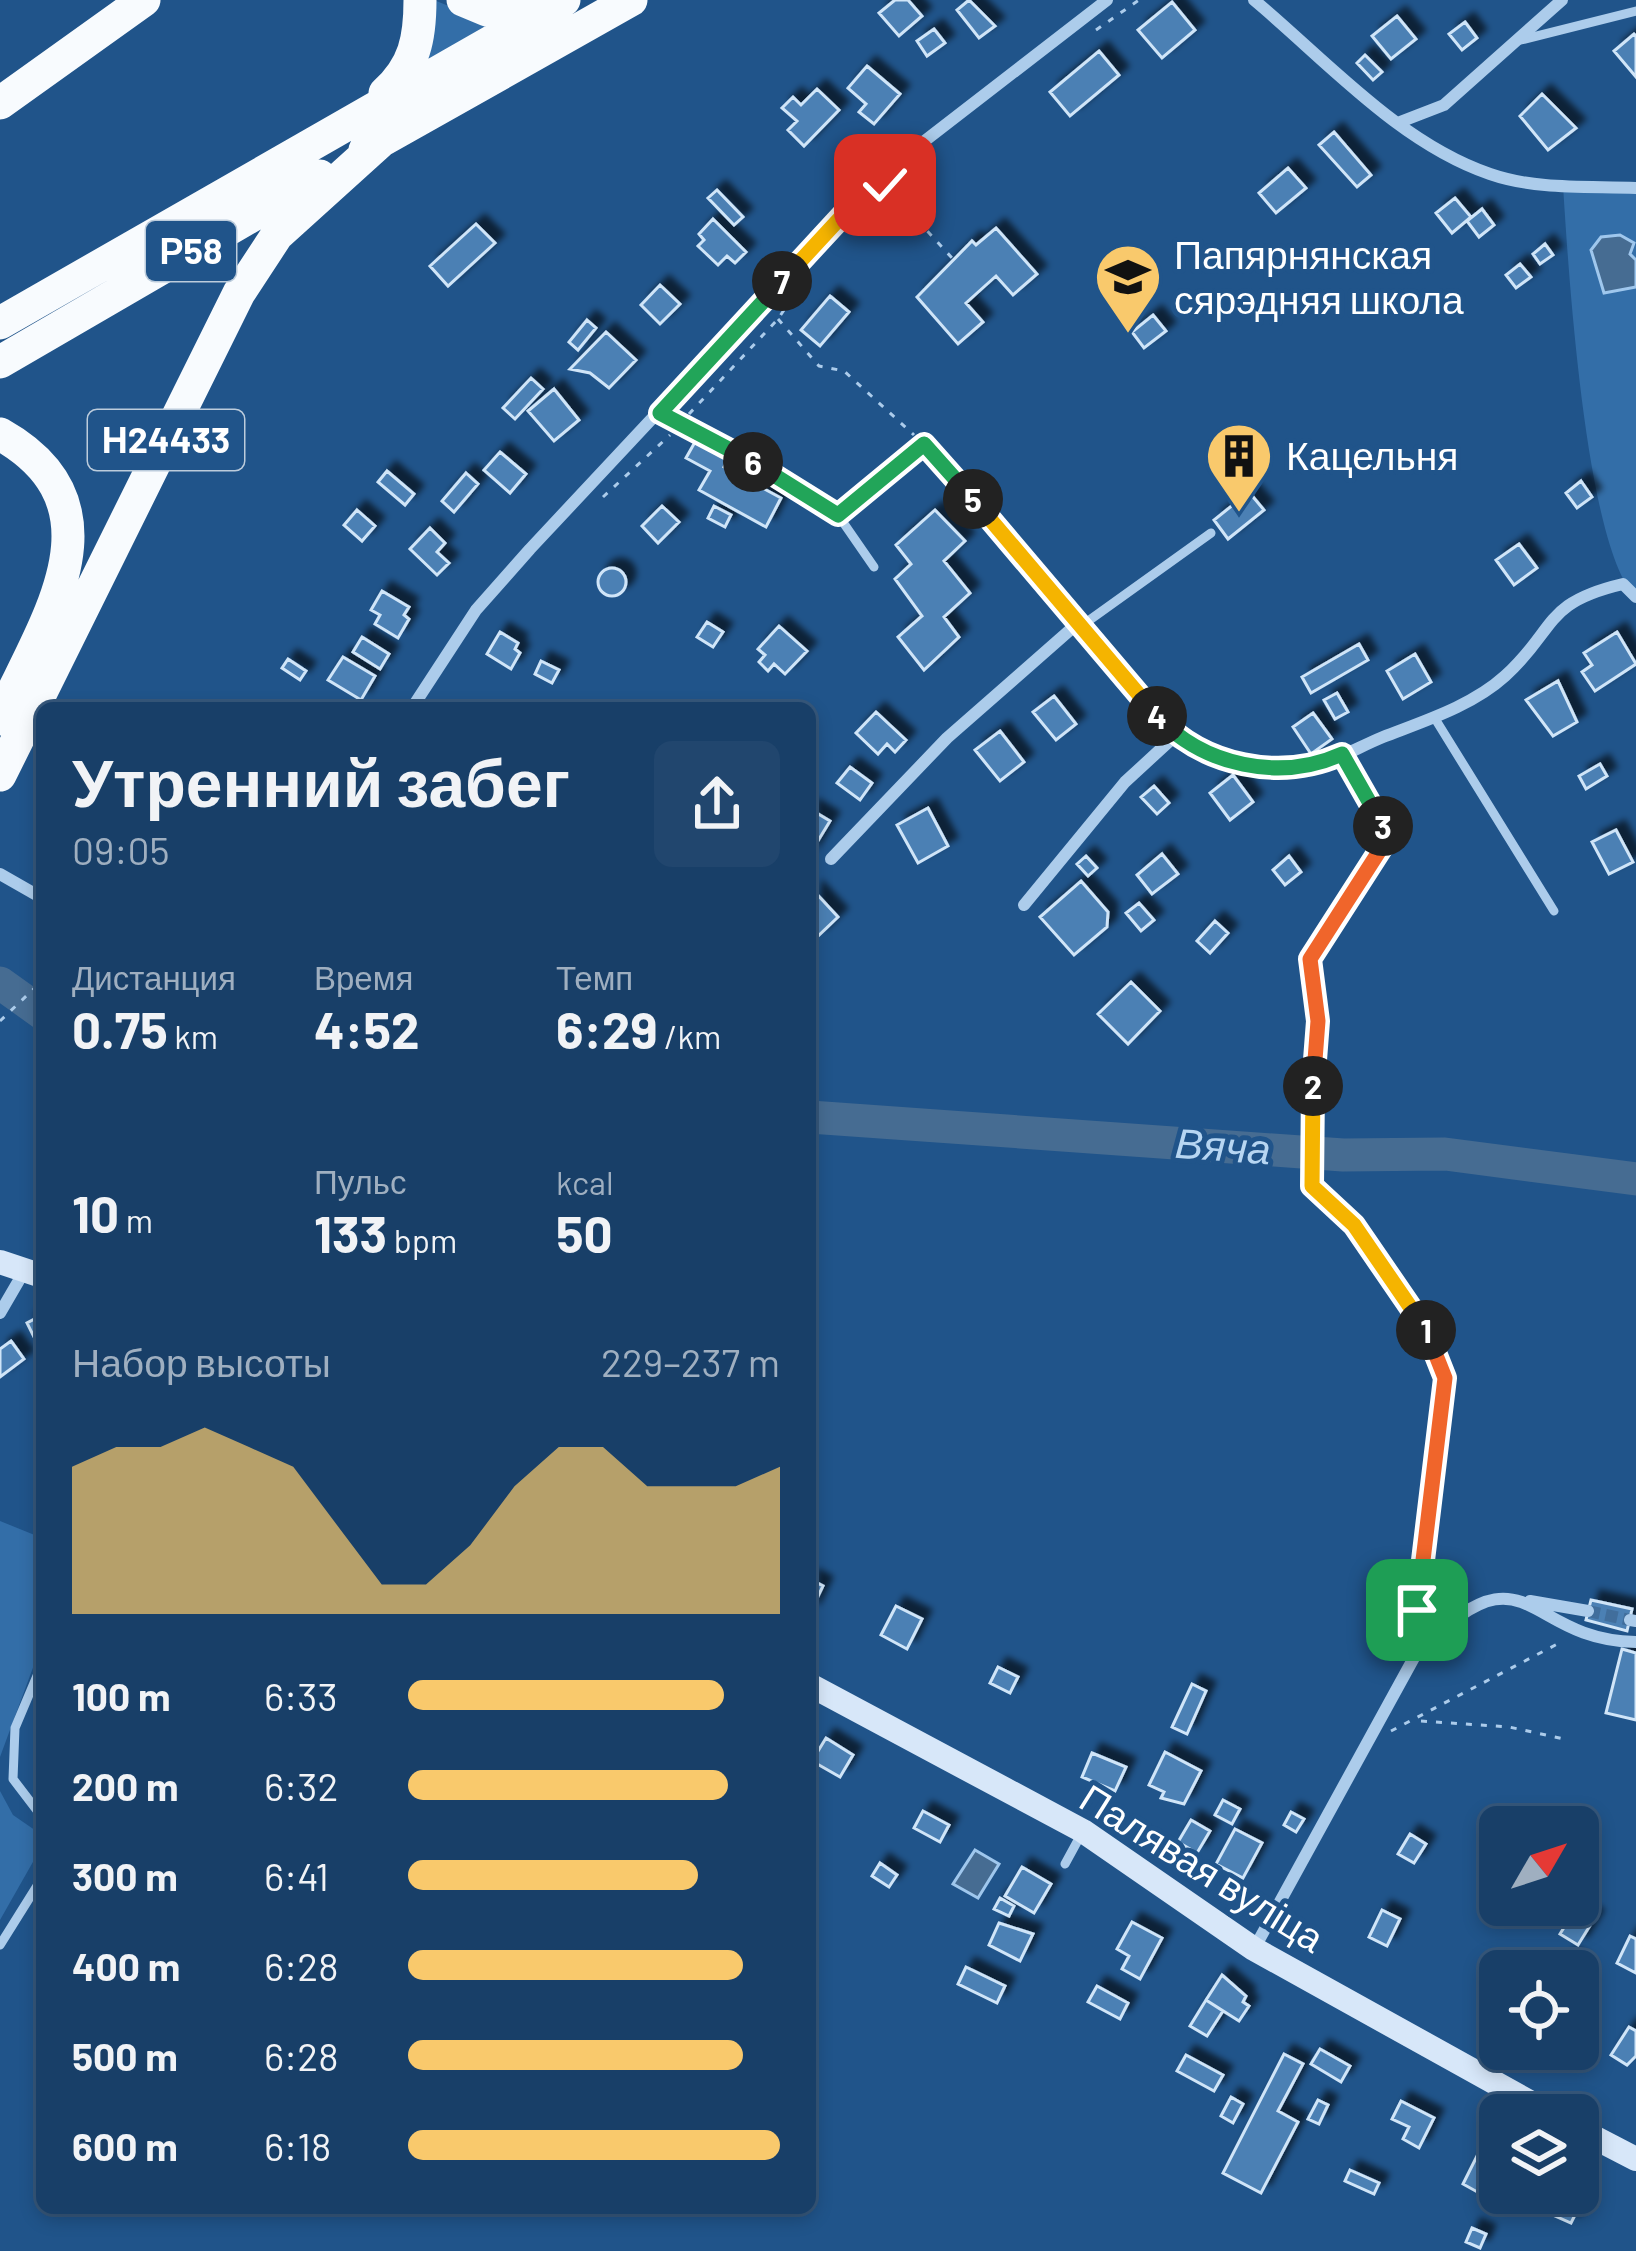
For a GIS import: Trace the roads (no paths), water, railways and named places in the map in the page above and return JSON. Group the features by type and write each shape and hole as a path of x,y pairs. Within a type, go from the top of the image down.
{"highway":[{"path":"0,103 144,0"},
{"path":"346,124 407,70 419,37 420,0"},
{"path":"463,0 487,10 545,0"},
{"name":"Р58","path":"0,323 564,0"},
{"name":"Р58","path":"0,362 631,0"},
{"name":"Н24433","path":"36,702 239,293 277,235 381,141"},
{"name":"Н24433","path":"0,434 39,461 60,493 70,528 68,568 0,719"},
{"name":"Н24433","path":"0,775 36,702"}],"main road":[{"path":"0,1262 34,1272"},
{"name":"Палявая вуліца","path":"816,1687 1083,1832 1254,1949 1515,2094"},
{"path":"1599,2140 1636,2159"}],"street":[{"path":"416,702 476,610 878,177 1107,0"},
{"path":"1254,0 1400,122 1490,174 1529,183 1636,188"},
{"path":"1400,122 1444,105 1562,0"},
{"path":"831,859 947,738 1070,630 1084,624 1122,678 1175,736 1221,759 1270,769 1312,768 1434,717 1503,678 1547,621 1582,594 1622,584 1636,597"},
{"path":"1024,905 1125,782 1175,736"},
{"path":"0,874 36,895"},
{"path":"0,1313 34,1272"},
{"path":"1516,1599 1581,1632 1636,1642"},
{"path":"1254,1949 1416,1654 1478,1600 1516,1599 1588,1611"}],"lane":[{"path":"1516,41 1636,11"},
{"path":"660,413 794,484 838,515 874,567"},
{"path":"838,515 924,444 1084,624 1211,532"},
{"path":"1434,717 1554,911"},
{"path":"36,1678 15,1728 13,1779 36,1809"},
{"path":"1065,1864 1083,1832"},
{"path":"0,1945 36,1888"}],"waterway":[{"name":"Вяча","path":"0,983 36,1009"},
{"name":"Вяча","path":"816,1117 1343,1155 1445,1154 1636,1179"}],"tunnel":[{"path":"1588,1611 1630,1620"}],"place":[{"name":"Папярнянская сярэдняя школа","path":"1128,336"},
{"name":"Кацельня","path":"1239,515"}]}
